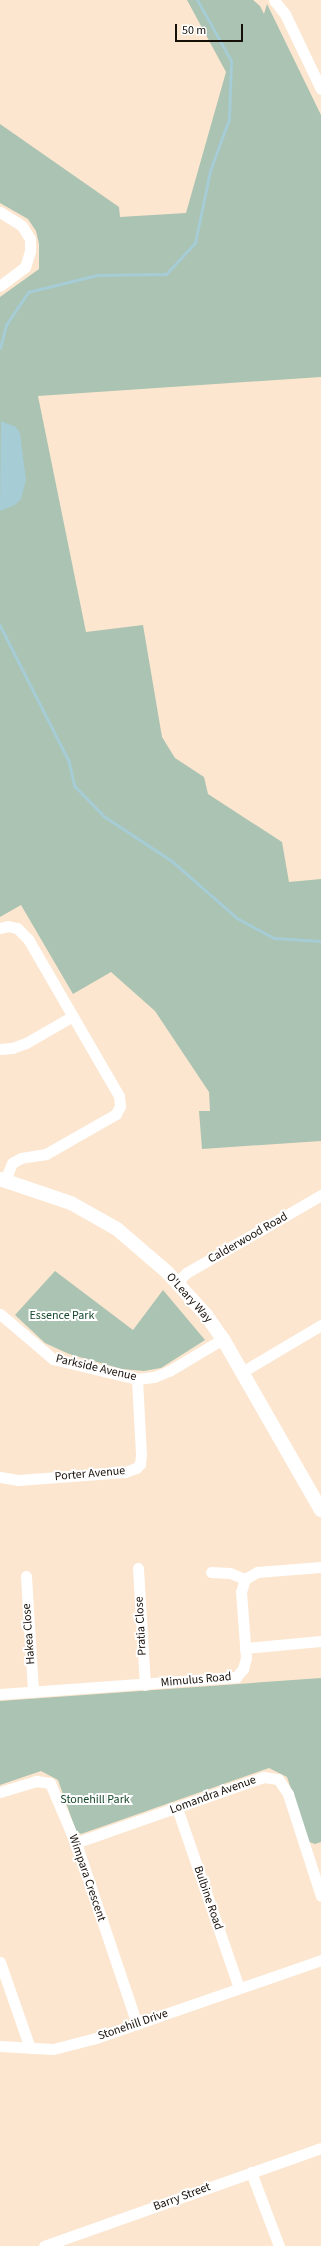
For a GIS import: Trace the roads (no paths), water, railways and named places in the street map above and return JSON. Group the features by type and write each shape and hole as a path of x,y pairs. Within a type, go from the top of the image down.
{"street":[{"path":"274,0 285,14 321,89"},
{"path":"0,212 22,226 30,239 30,251 25,267 0,286"},
{"path":"0,928 8,926 23,932 118,1096 120,1106 116,1114 46,1154 20,1158 12,1162 3,1180"},
{"path":"0,1049 12,1048 26,1043 73,1016"},
{"name":"O'Leary Way","path":"3,1180 71,1203 117,1229 177,1283 206,1314 223,1339 321,1510"},
{"name":"Calderwood Road","path":"177,1283 186,1273 321,1195"},
{"name":"Parkside Avenue","path":"0,1314 53,1359 137,1379 154,1377 169,1371 223,1339"},
{"path":"242,1372 321,1325"},
{"name":"Porter Avenue","path":"0,1477 18,1480 125,1472 136,1468 140,1464 141,1454 137,1379"},
{"path":"211,1572 230,1573 245,1579 257,1572 321,1567"},
{"name":"Pratia Close","path":"138,1568 145,1685"},
{"name":"Hakea Close","path":"26,1576 33,1692"},
{"name":"Mimulus Road","path":"0,1694 145,1685 236,1677 245,1662 246,1648 241,1592 245,1579"},
{"path":"246,1648 321,1641"},
{"name":"Lomandra Avenue","path":"75,1843 263,1777 278,1779 288,1794 321,1896"},
{"name":"Wimpara Crescent","path":"0,1792 36,1781 50,1783 75,1843 137,2024"},
{"name":"Bulbine Road","path":"177,1808 239,1988"},
{"name":"Stonehill Drive","path":"0,2046 53,2049 137,2024 321,1960"},
{"path":"0,1962 30,2048"},
{"name":"Barry Street","path":"44,2246 321,2148"},
{"path":"251,2172 279,2246"}],"water":[{"path":"1,421 16,427 20,433 26,480 21,499 15,505 0,511"}],"waterway":[{"path":"0,348 6,325 28,292 98,275 166,274 195,243 210,171 229,119 231,61 197,0"},
{"path":"0,625 69,761 75,786 104,816 172,861 237,918 274,938 321,941"}],"park label":[{"name":"Essence Park","path":"62,1316"},
{"name":"Stonehill Park","path":"95,1800"}]}
